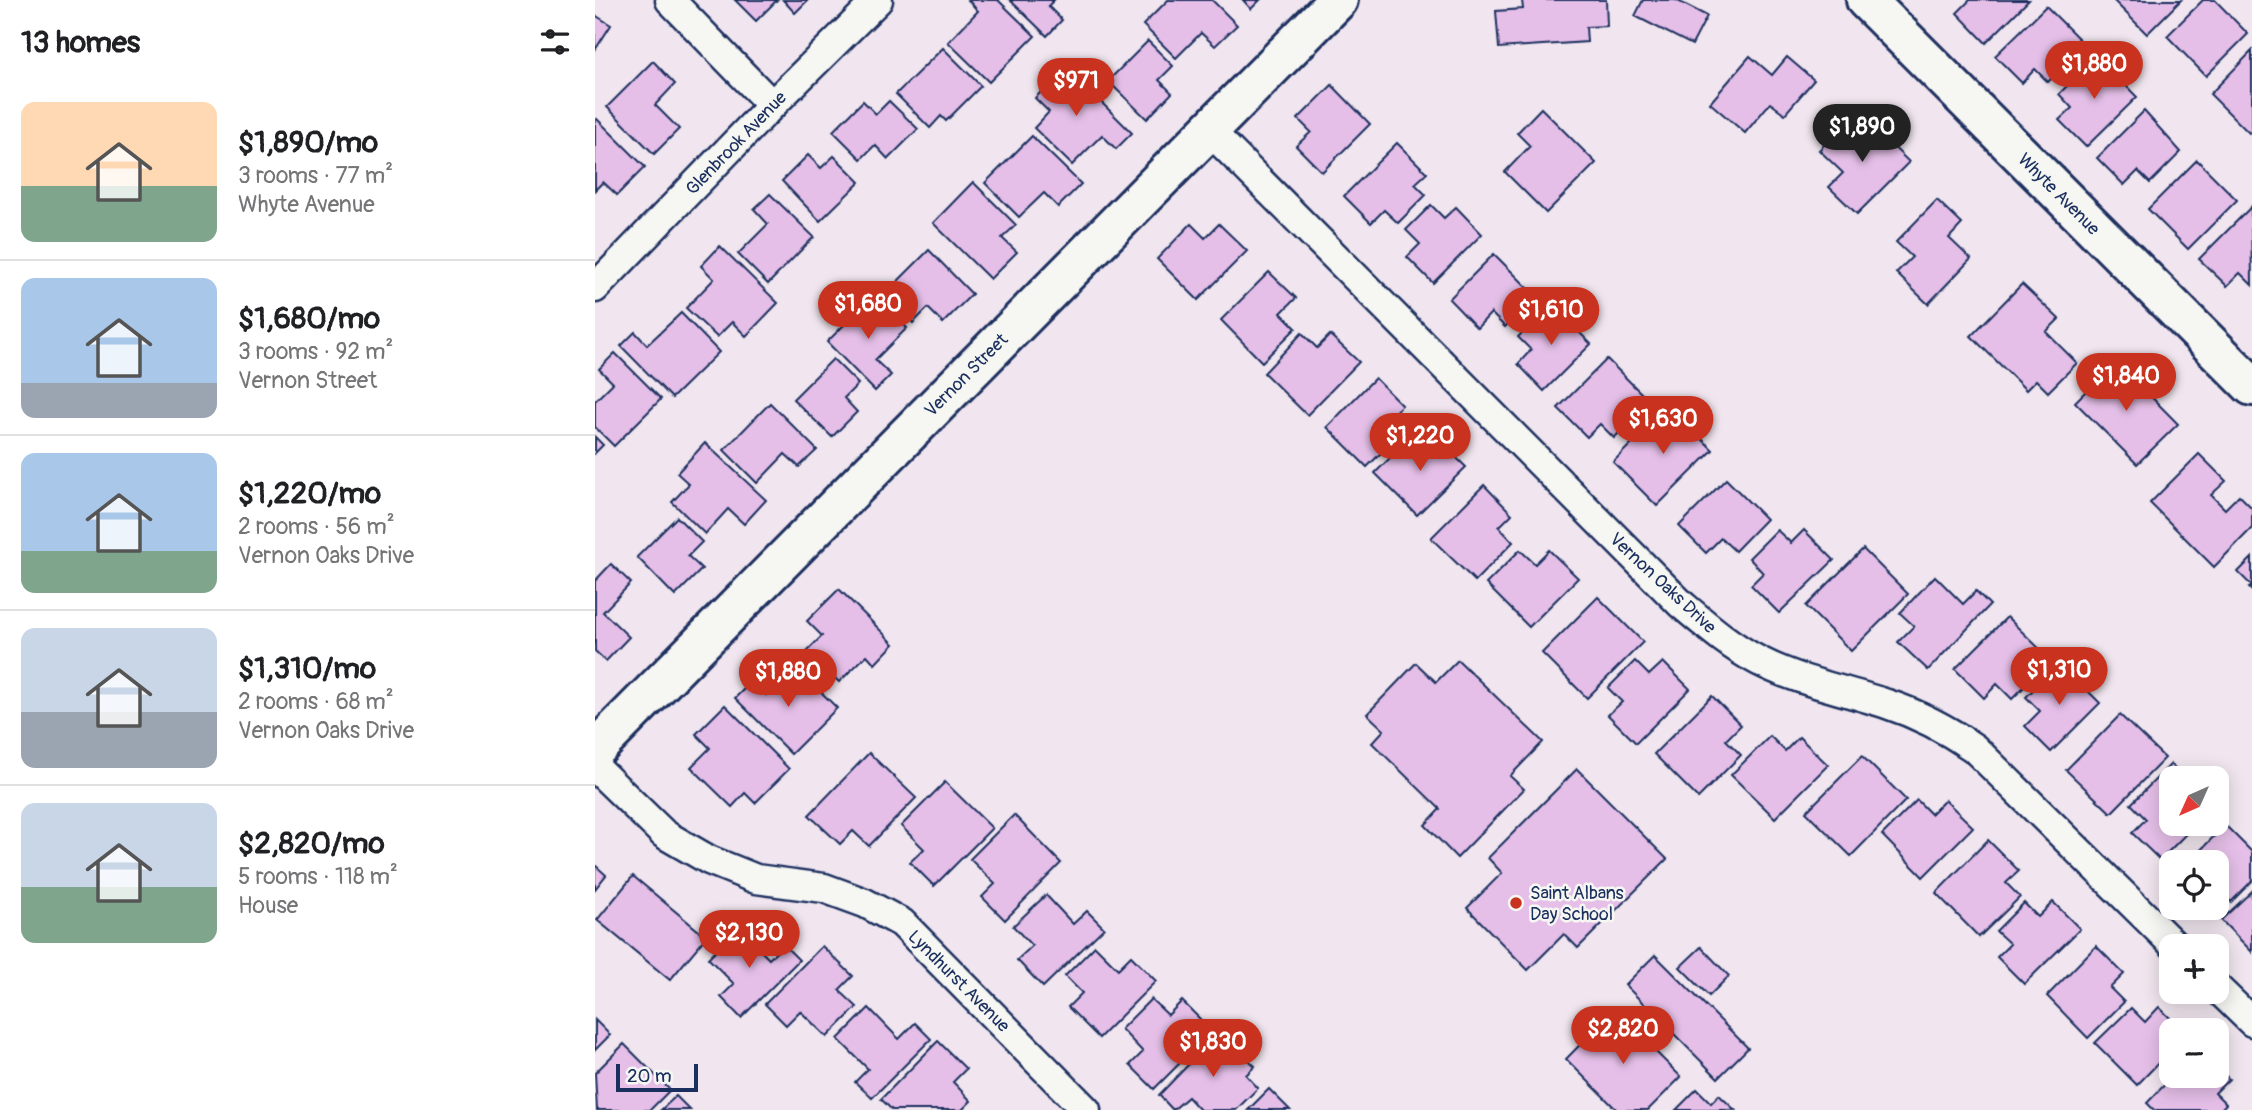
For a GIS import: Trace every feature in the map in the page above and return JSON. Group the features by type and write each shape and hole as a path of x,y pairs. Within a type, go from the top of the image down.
{"street":[{"path":"670,0 772,105"},
{"name":"Glenbrook Avenue","path":"595,288 878,0"},
{"name":"Vernon Street","path":"595,750 1338,0"},
{"name":"Whyte Avenue","path":"1866,0 2252,386"},
{"name":"Vernon Oaks Drive","path":"1209,130 1681,604 1723,639 1759,661 1804,680 1891,705 1952,733 1974,748 2163,934"},
{"name":"Lyndhurst Avenue","path":"595,767 664,834 709,860 757,879 824,888 865,902 902,923 1086,1110"},
{"path":"2229,999 2252,1021"}],"building":[{"path":"735,0 777,0 756,21"},
{"path":"783,0 808,0 795,13"},
{"path":"968,0 998,0 1035,36 989,82 948,42 978,11"},
{"path":"1010,0 1054,0 1048,6 1062,20 1047,36"},
{"path":"1168,0 1212,0 1237,25 1215,46 1201,33 1176,58 1143,25"},
{"path":"1243,0 1260,0 1251,9"},
{"path":"1522,0 1606,0 1607,26 1586,27 1587,42 1499,48 1496,11 1523,9"},
{"path":"1643,0 1676,0 1707,16 1692,45 1635,16"},
{"path":"1970,0 2029,0 1986,43 1957,13"},
{"path":"2113,0 2181,0 2147,34"},
{"path":"2203,0 2215,0 2248,34 2206,76 2167,36"},
{"path":"2046,6 2085,45 2048,82 2035,69 2022,83 1995,56"},
{"path":"595,15 611,25 595,50"},
{"path":"1148,41 1173,66 1159,80 1172,93 1147,119 1108,81"},
{"path":"943,48 981,86 946,121 941,116 930,128 896,94"},
{"path":"2252,51 2252,131 2249,133 2210,94"},
{"path":"1750,56 1772,75 1787,57 1814,80 1785,114 1770,103 1745,133 1710,103"},
{"path":"2097,56 2137,97 2086,147 2059,120 2072,108 2059,94"},
{"path":"653,61 675,84 655,105 679,129 654,154 607,107"},
{"path":"1066,67 1132,133 1116,149 1102,135 1072,165 1034,128 1049,112 1035,98"},
{"path":"1332,85 1370,124 1322,172 1296,146 1311,132 1298,119"},
{"path":"863,101 876,114 889,101 918,129 888,159 875,145 861,159 833,131"},
{"path":"1541,108 1596,163 1546,213 1505,172 1530,146 1517,133"},
{"path":"2144,111 2181,152 2150,183 2138,171 2124,185 2097,158"},
{"path":"597,119 645,167 617,195 603,182 595,190"},
{"path":"1846,123 1857,135 1869,123 1909,162 1857,214 1829,187 1843,173 1819,150"},
{"path":"1032,136 1081,184 1058,207 1044,193 1019,217 985,183"},
{"path":"1397,143 1427,173 1415,184 1426,195 1398,223 1384,210 1371,223 1344,196"},
{"path":"808,155 821,168 834,156 860,182 820,221 782,181"},
{"path":"2197,160 2237,200 2188,249 2148,209"},
{"path":"973,182 1016,225 1002,238 1017,252 990,279 933,223"},
{"path":"770,194 814,237 768,284 738,254 768,224 754,209"},
{"path":"1937,200 1962,224 1949,238 1971,259 1928,304 1896,273 1912,257 1896,242"},
{"path":"1431,205 1444,218 1456,207 1482,234 1433,283 1407,257 1420,244 1406,230"},
{"path":"2251,207 2252,285 2240,273 2227,286 2199,259"},
{"path":"1191,224 1205,238 1219,224 1247,251 1198,300 1157,259"},
{"path":"720,246 778,303 746,336 732,322 717,337 686,308 714,279 701,266"},
{"path":"929,250 972,294 943,323 928,308 913,323 885,294"},
{"path":"1494,254 1536,296 1505,327 1491,313 1477,328 1449,299"},
{"path":"1269,272 1296,298 1281,313 1296,328 1262,362 1221,320"},
{"path":"2022,284 2059,319 2046,332 2077,363 2048,392 2036,380 2026,390 1971,336"},
{"path":"874,295 907,328 875,360 891,375 875,391 827,342"},
{"path":"1551,304 1591,344 1544,391 1518,364 1531,350 1518,337"},
{"path":"681,313 719,352 672,398 621,346 635,332 647,345"},
{"path":"1302,333 1317,348 1330,335 1359,362 1307,415 1264,373"},
{"path":"615,353 661,399 614,446 595,427 595,401 613,383 599,369"},
{"path":"833,359 858,384 844,398 857,412 832,437 793,399"},
{"path":"1607,359 1650,402 1614,438 1600,424 1587,437 1558,408"},
{"path":"2116,361 2178,424 2137,464 2075,402"},
{"path":"1375,378 1402,405 1386,420 1400,434 1367,467 1327,427"},
{"path":"770,403 817,450 799,467 785,454 757,483 724,450"},
{"path":"1669,406 1713,450 1657,506 1613,462"},
{"path":"595,437 603,445 595,453"},
{"path":"1437,439 1466,467 1417,515 1375,473 1408,440 1422,453"},
{"path":"705,443 766,500 744,524 728,509 705,534 672,502 689,484 677,473"},
{"path":"2199,454 2226,481 2211,495 2225,509 2239,495 2252,508 2252,528 2214,567 2150,503"},
{"path":"1726,479 1766,519 1735,551 1721,538 1706,553 1679,526"},
{"path":"1484,485 1512,514 1499,527 1513,542 1475,581 1431,538"},
{"path":"677,517 702,542 688,556 702,569 675,596 637,557"},
{"path":"1777,530 1791,543 1804,530 1834,560 1779,613 1751,585 1763,573 1749,558"},
{"path":"1863,549 1908,594 1851,651 1806,606"},
{"path":"1520,550 1535,564 1549,550 1578,578 1529,627 1486,584"},
{"path":"2252,558 2252,586 2238,572"},
{"path":"611,564 631,583 603,612 629,637 606,661 595,651 595,581"},
{"path":"1935,576 1963,604 1976,591 1990,605 1928,670 1898,642 1914,626 1900,613"},
{"path":"839,589 894,644 875,664 867,655 839,682 807,651 822,636 807,621"},
{"path":"1598,597 1643,642 1587,698 1542,653"},
{"path":"2007,617 2051,660 2012,699 1997,684 1984,698 1955,669"},
{"path":"1458,660 1543,742 1510,776 1524,789 1457,858 1425,825 1440,809 1372,743 1384,730 1367,714 1416,663 1436,682"},
{"path":"1635,661 1649,675 1663,662 1690,689 1636,743 1608,715 1622,702 1608,688"},
{"path":"2060,663 2100,703 2051,752 2025,726 2040,711 2026,697"},
{"path":"795,666 837,708 791,754 735,698 752,681 766,695"},
{"path":"1712,696 1741,725 1726,740 1741,755 1698,798 1654,754"},
{"path":"725,705 789,769 755,803 745,793 732,807 691,767 710,748 696,734"},
{"path":"2120,715 2165,758 2111,813 2066,770"},
{"path":"1770,736 1785,751 1799,737 1828,765 1775,818 1731,775"},
{"path":"869,753 916,798 869,846 853,831 840,844 809,815"},
{"path":"1862,756 1906,800 1851,856 1806,812"},
{"path":"1577,769 1667,859 1578,948 1564,934 1528,970 1467,908 1502,873 1488,858"},
{"path":"2159,776 2159,836 2184,836 2170,850 2159,850 2159,859 2132,833 2146,819 2131,804"},
{"path":"945,782 992,828 934,886 910,862 924,849 901,826"},
{"path":"1917,800 1931,814 1945,800 1973,827 1923,877 1882,835"},
{"path":"1014,815 1061,863 1005,920 982,897 995,884 970,859"},
{"path":"2229,829 2252,852 2252,881 2231,902 2229,850 2201,850 2214,836 2229,836"},
{"path":"1988,840 2019,871 2006,883 2020,897 1979,937 1936,893"},
{"path":"595,865 606,875 595,889"},
{"path":"633,876 706,937 670,980 597,920"},
{"path":"2252,891 2252,952 2221,920 2229,920 2229,913"},
{"path":"1046,895 1073,924 1087,911 1104,928 1043,987 1017,960 1032,946 1013,926"},
{"path":"2053,902 2080,929 2024,984 1997,957 2010,944 1996,931 2024,903 2038,917"},
{"path":"738,928 769,959 784,945 799,960 741,1018 721,997 734,984 708,958"},
{"path":"822,946 853,976 839,990 857,1007 827,1037 800,1011 786,1025 765,1004"},
{"path":"1095,946 1118,969 1131,956 1156,981 1099,1038 1068,1007 1082,993 1065,976"},
{"path":"2096,946 2124,974 2110,988 2124,1002 2088,1038 2047,996"},
{"path":"1701,947 1729,976 1709,996 1680,967"},
{"path":"1655,955 1748,1048 1718,1078 1625,985"},
{"path":"1151,999 1168,1015 1182,1001 1212,1031 1154,1089 1130,1065 1143,1052 1121,1029"},
{"path":"2159,1007 2170,1018 2159,1018 2159,1062 2137,1085 2095,1043 2131,1008 2145,1022"},
{"path":"869,1008 899,1039 915,1023 931,1039 872,1098 855,1082 868,1069 838,1039"},
{"path":"1614,1010 1681,1077 1648,1110 1617,1110 1566,1059"},
{"path":"595,1020 610,1035 595,1050"},
{"path":"1220,1032 1255,1066 1246,1075 1258,1088 1236,1110 1200,1110 1188,1097 1173,1110 1159,1095"},
{"path":"938,1041 966,1069 953,1082 971,1101 962,1110 892,1110 881,1099"},
{"path":"624,1044 670,1090 650,1110 597,1110 595,1073"},
{"path":"2161,1088 2220,1088 2215,1093 2226,1104 2220,1110 2154,1110 2147,1103"},
{"path":"1269,1089 1290,1110 1248,1110"},
{"path":"1697,1089 1711,1103 1719,1095 1735,1110 1676,1110"},
{"path":"676,1096 690,1110 661,1110"}],"place":[{"name":"Saint Albans Day School","path":"1516,903"}]}
